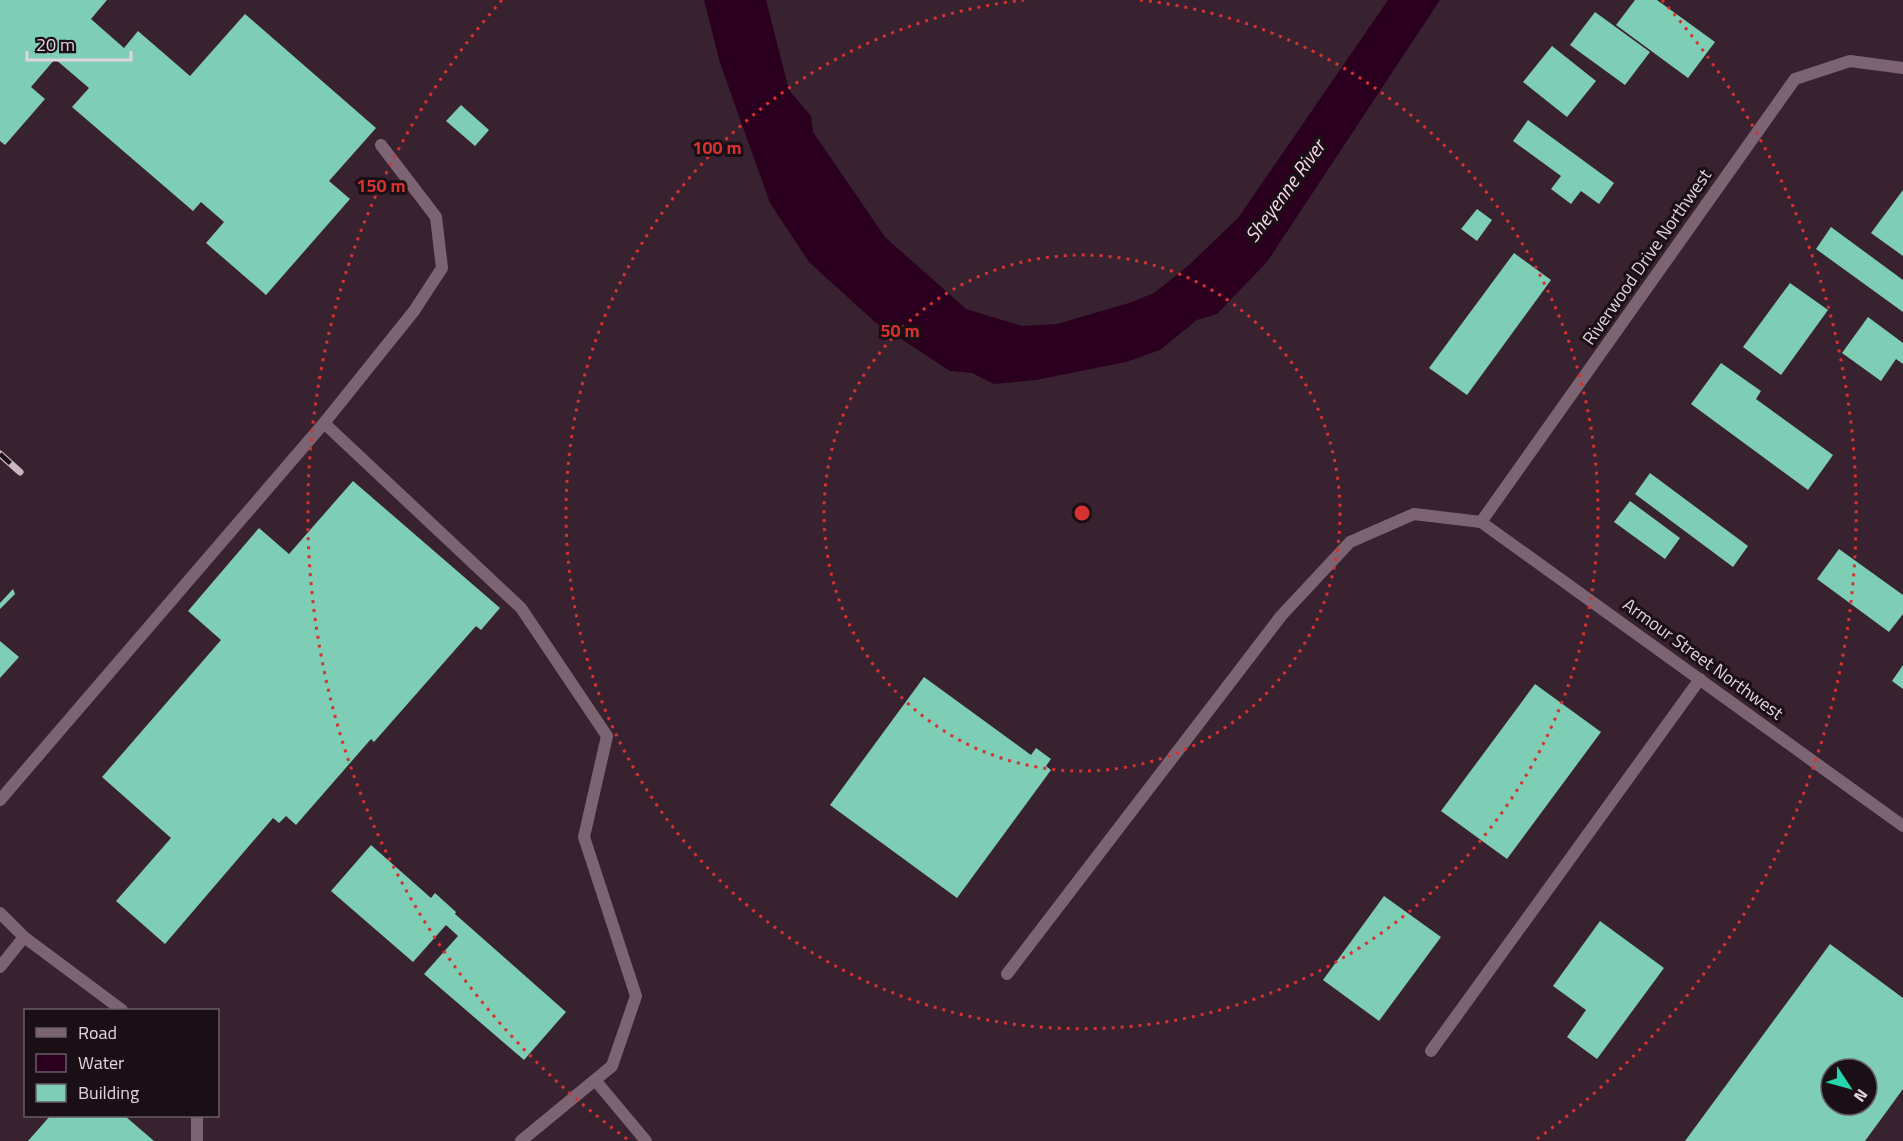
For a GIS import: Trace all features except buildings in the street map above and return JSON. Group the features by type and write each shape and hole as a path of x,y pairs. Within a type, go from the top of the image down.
{"street":[{"name":"Riverwood Drive Northwest","path":"1481,522 1795,79 1850,61 1903,68"},
{"path":"0,800 324,423 414,310 442,268 436,217 381,145"},
{"path":"324,423 521,608 607,736 584,837 636,996 612,1066 521,1141"},
{"path":"1007,974 1281,616 1350,542 1414,514 1481,522"},
{"name":"Armour Street Northwest","path":"1481,522 1903,826"},
{"path":"1431,1051 1700,679"},
{"path":"0,913 24,937 119,1009"},
{"path":"0,967 24,937"},
{"path":"594,1080 646,1141"},
{"path":"197,1117 197,1141"}],"water":[{"name":"Sheyenne River","path":"704,0 766,0 789,90 811,116 813,132 885,237 966,309 1022,326 1057,324 1129,303 1154,293 1189,265 1238,218 1388,0 1440,0 1267,262 1217,314 1197,320 1160,350 1126,362 1036,380 994,384 972,373 950,371 875,322 809,262 770,203 720,63"}],"railway":[{"path":"0,454 20,472"}]}
